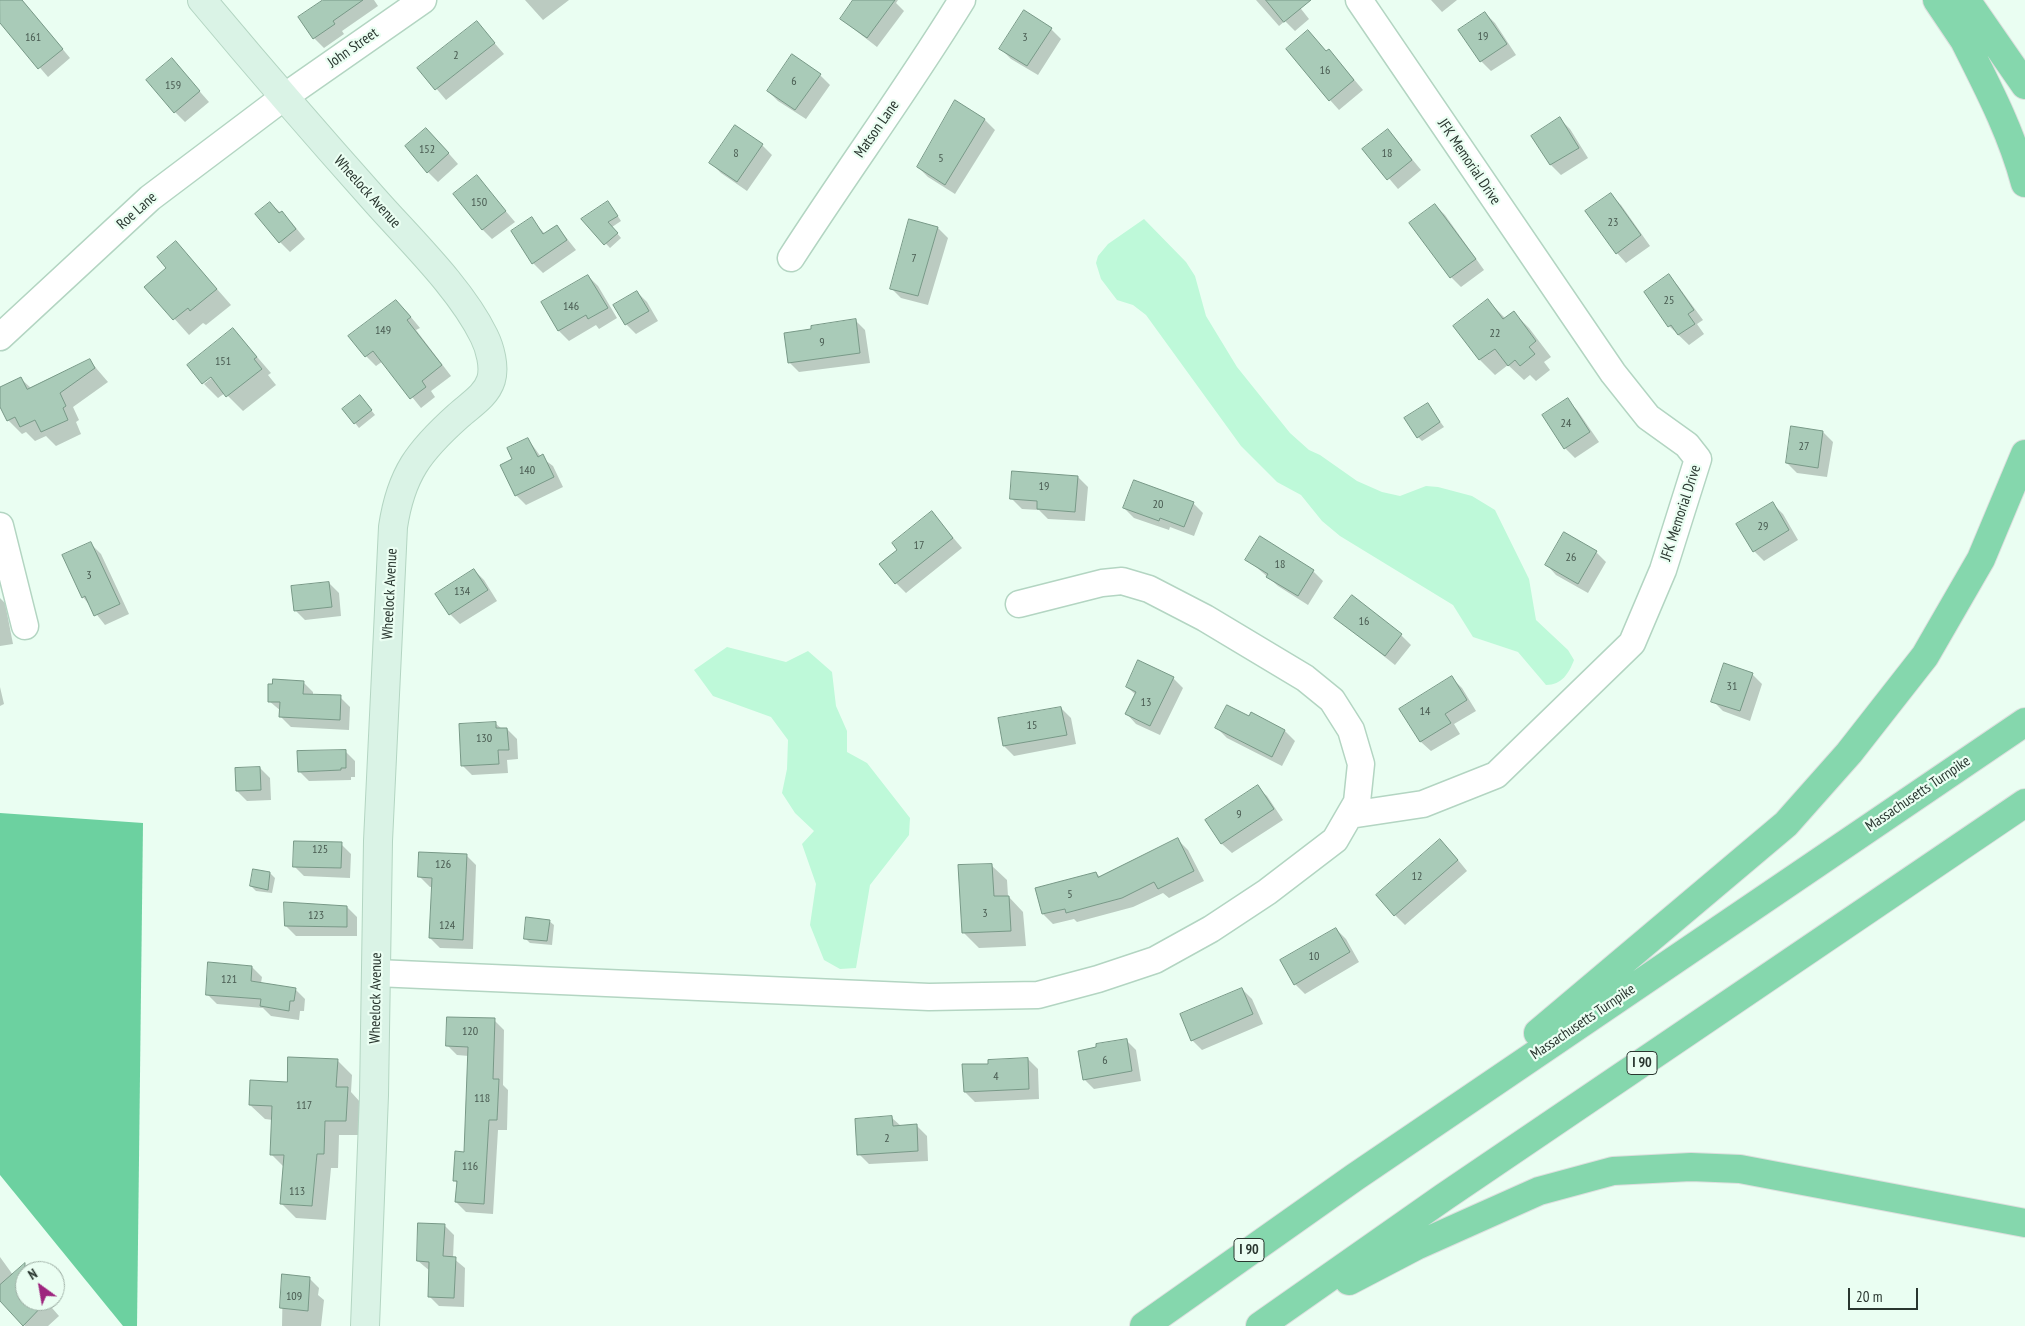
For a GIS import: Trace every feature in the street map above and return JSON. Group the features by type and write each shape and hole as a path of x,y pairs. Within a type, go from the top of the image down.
{"highway":[{"path":"1937,0 2025,127"},
{"path":"1966,0 2025,85"},
{"path":"1962,38 1998,107 2017,153 2025,183"},
{"path":"1355,1177 1606,978 1786,824 1850,753 1925,656 1981,559 2025,454"},
{"name":"Massachusetts Turnpike","path":"1144,1326 1355,1177 2025,722"},
{"name":"I 90","path":"1262,1326 1444,1197 2025,803"},
{"path":"1262,1326 1416,1246 1539,1191 1613,1171 1691,1167 1740,1169 2025,1223"}],"street":[{"name":"Wheelock Avenue","path":"202,0 466,307 490,351 492,378 488,387 481,396 435,436 426,448 403,484 393,527 380,792 365,1326"},
{"name":"John Street","path":"284,97 423,0"},
{"name":"Matson Lane","path":"791,258 836,187 920,69 962,0"},
{"name":"JFK Memorial Drive","path":"1350,815 1423,804 1496,775 1632,643 1663,570 1698,459 1687,445 1648,417 1613,374 1359,0"},
{"name":"Roe Lane","path":"0,337 150,198 284,97"},
{"path":"0,526 25,626"},
{"path":"376,973 929,997 1038,995 1098,980 1155,960 1211,930 1267,892 1335,840 1357,802 1361,764 1351,730 1332,700 1305,678 1189,610 1149,589 1122,581 1102,583 1019,604"}],"green space":[{"path":"1144,219 1186,262 1195,276 1206,316 1237,367 1290,433 1309,450 1320,455 1357,481 1382,492 1400,496 1426,486 1438,487 1472,496 1495,510 1529,579 1536,620 1568,650 1574,660 1561,681 1546,685 1518,652 1473,637 1453,605 1340,536 1322,521 1301,495 1277,482 1241,446 1146,315 1133,305 1117,300 1101,279 1096,263 1098,256 1108,244"},
{"path":"727,647 786,662 808,651 832,672 836,706 847,731 847,752 867,763 910,818 909,835 870,885 856,968 840,969 824,960 810,925 816,884 802,844 814,831 795,813 782,793 787,769 788,740 771,717 713,696 694,670"},
{"path":"0,813 143,823 137,1326 123,1326 0,1175"}],"building":[{"path":"0,0 22,0 63,49 38,69 0,23"},
{"path":"323,0 363,0 333,21 335,24 313,39 298,17"},
{"path":"853,0 895,0 867,38 840,19"},
{"path":"1266,0 1311,0 1284,22"},
{"path":"1024,10 1052,28 1027,66 999,49"},
{"path":"1485,12 1507,44 1480,62 1458,30"},
{"path":"477,21 495,43 435,90 417,68"},
{"path":"1308,30 1326,51 1329,49 1354,80 1329,101 1286,49"},
{"path":"792,54 821,74 795,110 767,91"},
{"path":"172,58 200,91 174,113 146,80"},
{"path":"955,100 985,119 945,185 917,167"},
{"path":"1560,117 1579,148 1550,165 1531,136"},
{"path":"735,125 763,144 737,182 709,163"},
{"path":"426,128 449,153 427,173 405,146"},
{"path":"1388,129 1412,160 1387,180 1362,149"},
{"path":"477,175 506,211 482,230 453,194"},
{"path":"1611,193 1641,235 1616,254 1585,211"},
{"path":"608,201 618,216 608,222 618,233 604,245 581,219"},
{"path":"270,202 279,213 282,211 296,229 279,243 255,214"},
{"path":"1435,204 1476,259 1450,278 1409,223"},
{"path":"532,217 543,234 557,225 567,240 532,264 511,231"},
{"path":"909,219 938,227 918,296 890,289"},
{"path":"176,241 217,289 190,311 188,308 173,320 144,287 166,268 157,257"},
{"path":"1669,274 1694,310 1688,314 1695,324 1678,335 1671,325 1668,327 1644,292"},
{"path":"588,275 608,308 588,319 586,315 558,331 541,302"},
{"path":"637,291 649,311 625,325 613,305"},
{"path":"1488,299 1503,319 1514,311 1536,341 1529,347 1535,354 1520,366 1515,360 1508,366 1495,349 1479,360 1453,326"},
{"path":"396,300 411,317 407,320 442,365 422,381 426,387 410,399 373,351 365,357 348,336"},
{"path":"856,319 860,353 788,363 784,333 811,329 811,326"},
{"path":"233,328 257,357 254,359 262,369 226,397 211,377 202,384 187,365"},
{"path":"90,359 95,368 60,393 66,406 63,408 68,420 41,432 35,420 20,427 15,417 7,421 0,407 0,387 21,377 27,389"},
{"path":"360,395 372,410 354,424 342,409"},
{"path":"1568,398 1590,432 1564,449 1542,415"},
{"path":"1428,403 1440,422 1417,438 1404,418"},
{"path":"1791,426 1823,431 1818,468 1786,463"},
{"path":"528,438 538,457 543,454 554,477 515,496 500,465 512,459 507,448"},
{"path":"1012,471 1078,476 1075,512 1037,509 1037,501 1010,499"},
{"path":"1134,480 1194,502 1184,527 1160,518 1159,521 1123,508"},
{"path":"1773,502 1789,530 1753,552 1736,524"},
{"path":"932,511 953,538 895,584 879,564 897,550 892,543"},
{"path":"1564,532 1597,551 1578,584 1545,565"},
{"path":"1260,536 1314,570 1298,596 1266,577 1268,574 1245,560"},
{"path":"91,542 120,604 94,616 85,596 82,598 62,555"},
{"path":"474,569 488,590 449,615 435,594"},
{"path":"329,582 332,607 294,611 291,586"},
{"path":"1352,595 1402,634 1385,656 1334,618"},
{"path":"1138,660 1174,677 1150,726 1125,714 1136,692 1126,687"},
{"path":"1724,663 1753,673 1740,711 1711,702"},
{"path":"1452,676 1467,700 1445,714 1451,723 1420,742 1399,709"},
{"path":"273,679 304,681 303,694 341,695 340,720 279,717 280,702 268,702 268,684 272,684"},
{"path":"1227,705 1249,716 1251,712 1285,730 1272,757 1215,728"},
{"path":"1061,707 1067,735 1003,746 998,718"},
{"path":"496,722 496,728 507,728 509,750 498,750 499,764 461,766 459,724"},
{"path":"346,750 346,768 341,768 341,770 298,772 297,751"},
{"path":"260,767 261,790 236,791 235,768"},
{"path":"1258,785 1274,809 1221,844 1205,820"},
{"path":"1178,838 1194,871 1158,889 1154,882 1122,898 1066,913 1065,909 1042,914 1035,888 1096,872 1098,877"},
{"path":"1440,839 1458,860 1394,916 1376,895"},
{"path":"294,841 342,842 341,868 293,867"},
{"path":"419,852 467,854 463,940 429,938 432,878 418,877"},
{"path":"992,864 994,896 1009,896 1011,931 962,933 958,865"},
{"path":"253,869 270,872 268,890 250,886"},
{"path":"284,902 347,906 347,927 285,926"},
{"path":"526,917 550,920 547,941 524,939"},
{"path":"1336,928 1350,952 1294,985 1280,960"},
{"path":"208,962 252,966 251,981 296,988 294,1001 290,1001 289,1011 260,1006 261,999 206,995"},
{"path":"1242,988 1253,1014 1191,1041 1180,1014"},
{"path":"447,1017 495,1018 493,1079 499,1079 497,1120 489,1120 484,1204 455,1202 457,1181 453,1181 455,1151 464,1152 468,1047 446,1046"},
{"path":"1127,1039 1132,1071 1083,1080 1078,1051 1096,1047 1096,1044"},
{"path":"288,1057 338,1059 336,1087 348,1087 346,1121 325,1121 324,1154 317,1154 312,1206 280,1204 284,1155 270,1155 272,1106 249,1105 250,1080 287,1082"},
{"path":"1028,1058 1029,1089 964,1092 962,1064 988,1064 988,1060"},
{"path":"892,1116 893,1126 917,1124 918,1151 857,1155 855,1119"},
{"path":"418,1223 445,1224 443,1256 456,1257 454,1298 428,1297 429,1262 417,1261"},
{"path":"15,1272 15,1311 37,1311 23,1326 0,1301 0,1285"},
{"path":"282,1274 310,1277 308,1311 280,1308"}]}
